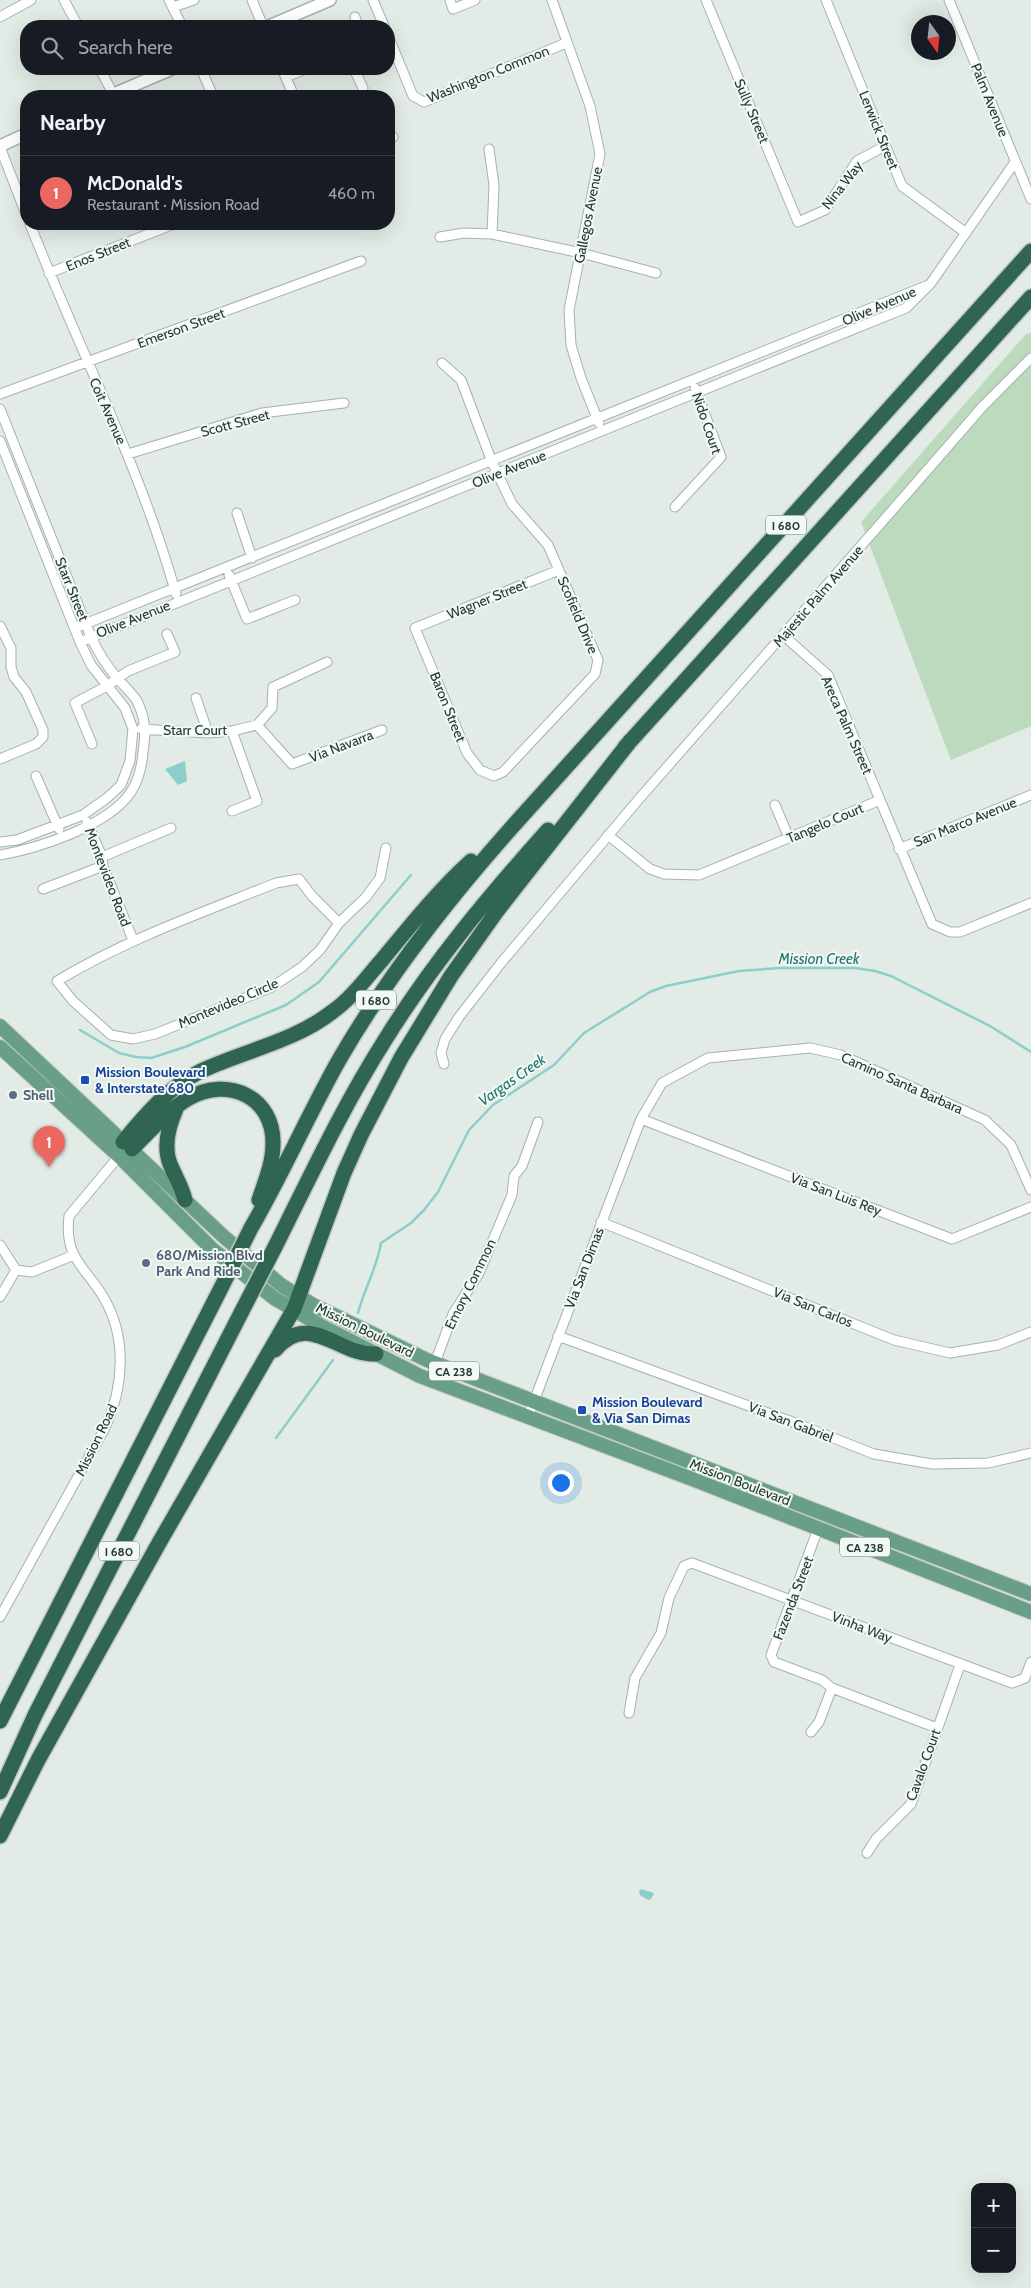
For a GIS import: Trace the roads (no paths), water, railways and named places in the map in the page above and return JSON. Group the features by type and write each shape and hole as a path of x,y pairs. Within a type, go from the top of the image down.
{"highway":[{"name":"I 680","path":"0,1720 330,1076 380,994 450,899 539,797 1031,251"},
{"name":"I 680","path":"0,1792 31,1723 356,1090 385,1040 422,985 498,886 1031,297"},
{"path":"0,1836 34,1768 159,1543 262,1367 296,1303 344,1173 400,1058 426,1014 497,911 631,740"},
{"path":"125,1149 166,1096 182,1082 201,1071 312,1026 333,1012 352,994 442,890 539,797"},
{"path":"125,1149 178,1106 203,1092 220,1088 232,1089 249,1096 260,1106 272,1130 274,1144 272,1158 251,1228"},
{"path":"178,1106 170,1123 167,1149 170,1162 186,1200"},
{"path":"262,1367 285,1340 303,1334 319,1335 362,1354 376,1354"}],"main road":[{"name":"Mission Boulevard","path":"0,1026 125,1149 212,1249 274,1298 296,1303 435,1363 1031,1594"},
{"name":"Mission Boulevard","path":"2,1052 125,1149 186,1200 223,1236 281,1285 296,1303 376,1354 420,1376 1031,1612"}],"street":[{"path":"0,17 31,0"},
{"path":"64,0 75,20"},
{"path":"179,20 171,4 194,0"},
{"path":"252,0 260,20"},
{"path":"283,20 330,0"},
{"path":"373,0 381,20"},
{"path":"450,0 453,9 475,0"},
{"name":"Gallegos Avenue","path":"552,0 590,106 600,154 569,310 571,344 581,378 602,430"},
{"name":"Sully Street","path":"706,0 798,222"},
{"name":"Lerwick Street","path":"826,0 902,186 966,233"},
{"name":"Palm Avenue","path":"949,0 1031,199"},
{"name":"Washington Common","path":"395,52 413,96 424,102 566,43"},
{"path":"103,75 109,90"},
{"path":"123,90 158,75"},
{"path":"204,75 210,90"},
{"path":"285,75 291,90"},
{"path":"357,75 363,88"},
{"path":"20,137 0,146 20,198"},
{"name":"Nina Way","path":"798,222 825,210 857,161 885,146"},
{"path":"489,149 494,185 492,234"},
{"name":"Olive Avenue","path":"80,642 906,308 931,284 1015,162"},
{"name":"Coit Avenue","path":"32,230 87,363 128,454 178,601"},
{"name":"Enos Street","path":"49,273 159,230"},
{"path":"440,237 464,232 492,234 581,253 656,273"},
{"name":"Emerson Street","path":"0,394 361,261"},
{"name":"Olive Avenue","path":"74,628 492,462 931,284"},
{"name":"Majestic Palm Avenue","path":"444,1064 441,1053 445,1039 459,1017 501,963 608,836 983,406 1031,358"},
{"name":"Scofield Drive","path":"442,363 461,380 492,462 512,504 548,545 598,660 595,674 503,772 494,776"},
{"name":"Nido Court","path":"675,507 722,457 693,381"},
{"name":"Scott Street","path":"128,454 262,413 344,403"},
{"name":"Starr Street","path":"0,409 101,659 136,700 146,729 142,763 131,792 114,810 88,825 62,836 20,852 0,855"},
{"name":"Starr Street","path":"0,442 80,642 91,665 125,708 133,729 130,762 121,785 107,798 83,815 17,840 0,842"},
{"path":"236,513 252,558"},
{"path":"226,568 247,619 295,600"},
{"name":"Wagner Street","path":"415,628 559,570"},
{"path":"0,626 11,648 11,667 14,677 26,692 43,730 43,737 36,744 0,759"},
{"name":"Baron Street","path":"415,628 467,753 480,770 494,776"},
{"path":"92,744 76,702 108,686 128,671 175,652 167,634"},
{"name":"Areca Palm Street","path":"784,636 828,675 880,800"},
{"path":"257,725 272,708 273,687 327,662"},
{"path":"196,698 208,733"},
{"name":"Via Navarra","path":"257,725 292,764 382,730"},
{"name":"Starr Court","path":"133,729 208,733 232,731 257,725"},
{"path":"232,731 257,801 232,811"},
{"path":"36,776 62,836"},
{"name":"San Marco Avenue","path":"899,849 1031,795"},
{"name":"Tangelo Court","path":"608,836 650,869 664,874 699,876 880,800 932,924 950,932 960,932 1031,903"},
{"path":"776,805 789,838"},
{"name":"Montevideo Road","path":"83,815 133,940"},
{"path":"43,889 172,828"},
{"path":"339,923 366,897 380,878 386,848"},
{"name":"Montevideo Circle","path":"299,879 312,896 339,923 320,950 302,967 272,987 155,1034 133,1039 111,1035 72,1001 57,981 96,957 133,940 276,883 299,879"},
{"name":"Camino Santa Barbara","path":"641,1118 662,1083 708,1058 810,1048 841,1054 985,1120 1011,1145 1031,1190"},
{"name":"Via San Luis Rey","path":"641,1118 952,1238 1031,1207"},
{"name":"Via San Dimas","path":"528,1417 641,1118"},
{"name":"Emory Common","path":"435,1363 453,1314 479,1273 512,1195 514,1176 522,1166 538,1122"},
{"name":"Mission Road","path":"0,1617 105,1428 111,1415 120,1382 120,1348 112,1313 103,1296 85,1274 74,1255 70,1244 68,1228 69,1216 125,1149"},
{"name":"Via San Carlos","path":"602,1222 894,1340 950,1353 998,1345 1031,1332"},
{"path":"0,1245 16,1270"},
{"path":"16,1270 32,1272 74,1255"},
{"path":"0,1296 16,1270"},
{"name":"Via San Gabriel","path":"558,1336 874,1454 932,1464 988,1463 1031,1453"},
{"name":"Fazenda Street","path":"818,1529 771,1655 774,1662 822,1680 832,1688 937,1728"},
{"name":"Vinha Way","path":"629,1713 635,1678 661,1633 669,1598 684,1566 692,1563 1012,1683 1025,1678 1031,1662"},
{"name":"Cavalo Court","path":"867,1854 876,1839 910,1804 960,1664"},
{"path":"811,1732 820,1722 832,1688"}],"water":[{"path":"185,761 187,781 178,785 165,769"},
{"path":"641,1889 654,1893 651,1899 648,1900 640,1895"}],"waterway":[{"path":"80,1030 119,1053 151,1058 185,1047 286,1005 319,982 411,875"},
{"name":"Vargas Creek","path":"358,1313 377,1261 381,1243 411,1223 424,1210 438,1192 469,1130 493,1105 554,1065 584,1033 650,992 666,986 739,971 780,968 855,968 875,971 891,976 990,1026 1031,1052"},
{"name":"Vargas Creek","path":"276,1438 333,1360"}],"place":[{"name":"Mission Boulevard & Interstate 680","path":"85,1080"},
{"name":"Shell","path":"13,1095"},
{"name":"McDonald's","path":"49,1167"},
{"name":"680/Mission Blvd Park And Ride","path":"146,1263"},
{"name":"Mission Boulevard & Via San Dimas","path":"582,1410"}],"water label":[{"name":"Mission Creek","path":"819,959"}]}
